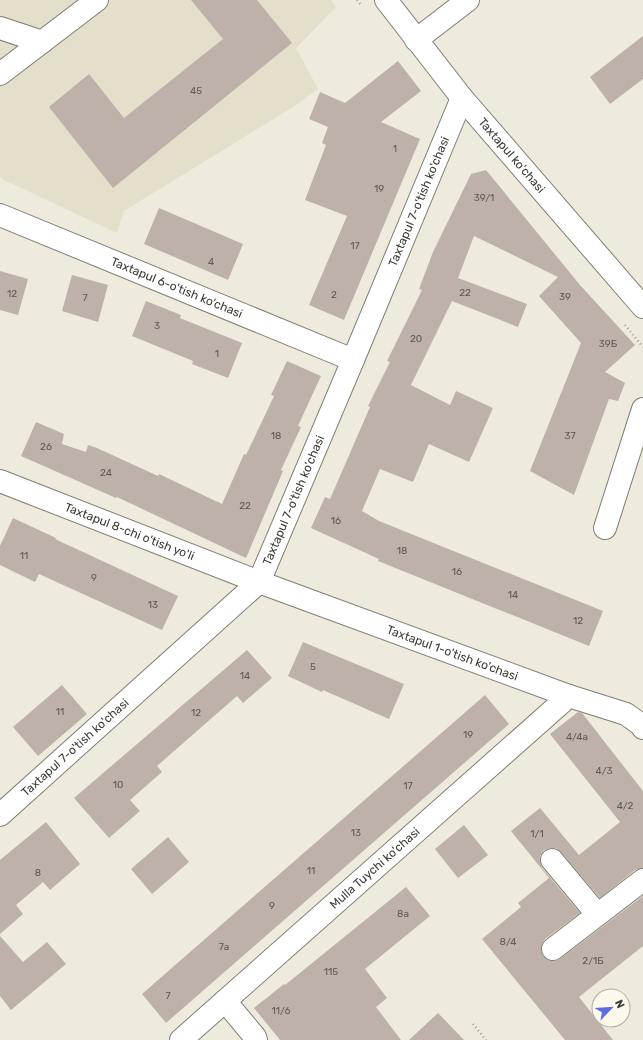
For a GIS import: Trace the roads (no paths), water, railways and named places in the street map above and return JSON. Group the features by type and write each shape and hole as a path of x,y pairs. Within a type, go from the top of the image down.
{"street":[{"path":"0,74 97,0"},
{"name":"Taxtapul ko'chasi","path":"386,0 462,98 643,307"},
{"path":"416,40 468,0"},
{"path":"0,28 42,42"},
{"name":"Taxtapul 7-o'tish ko'chasi","path":"0,815 259,582 462,98"},
{"name":"Taxtapul 6-o'tish ko'chasi","path":"0,215 353,360"},
{"path":"605,528 643,409"},
{"name":"Taxtapul 8-chi o'tish yo'li","path":"0,482 259,582"},
{"name":"Taxtapul 1-o'tish ko'chasi","path":"259,582 569,696 626,714 643,728"},
{"name":"Mulla Tuychi ko'chasi","path":"181,1040 569,696"},
{"path":"552,860 597,914"},
{"path":"553,948 643,880"},
{"path":"225,1001 256,1040"}]}
